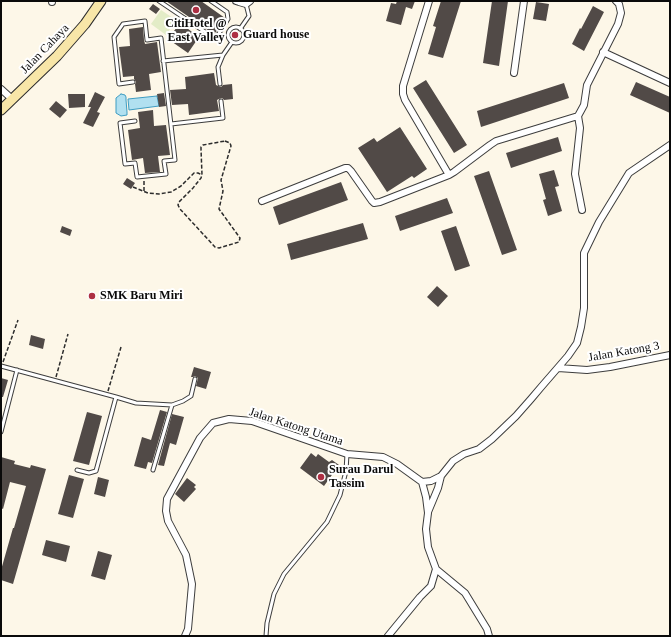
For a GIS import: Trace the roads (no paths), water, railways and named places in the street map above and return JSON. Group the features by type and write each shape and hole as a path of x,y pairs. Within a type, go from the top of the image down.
{"street":[{"name":"Jalan Cahaya","path":"1,110 57,56 85,24 101,1"},
{"path":"236,1 248,2"},
{"path":"429,1 403,86 403,94 404,100 449,175"},
{"path":"514,73 524,1"},
{"path":"582,210 575,174 580,128 578,116 584,105 587,85 618,24 621,13 616,1"},
{"path":"603,52 670,83"},
{"path":"1,89 12,99"},
{"path":"262,201 348,168 372,201 374,203 380,202 449,175 496,141 578,116"},
{"path":"428,513 441,476 453,461 464,454 479,449 492,439 521,410 568,356 577,342 584,308 584,253 599,222 628,173 670,145"},
{"name":"Jalan Katong 3","path":"558,368 587,370 610,368 670,355"},
{"name":"Jalan Katong Utama","path":"185,636 188,628 192,584 186,555 168,521 166,511 167,499 200,438 213,423 229,420 252,421 347,454 383,457 397,464 422,482"},
{"path":"441,476 431,481 422,482 428,513 426,529 428,546 436,569 465,593 489,636"},
{"path":"388,636 431,586 436,569"}],"lane":[{"path":"159,1 211,36 218,35 228,19 227,12 211,1"},
{"path":"240,28 249,16 248,2"},
{"path":"133,82 119,84 114,37 123,24 145,21 147,40 160,38 175,160 164,161 166,174 137,177 135,163 124,164 120,123 135,121"},
{"path":"236,27 240,28 243,33 243,38 240,42 237,43 230,41 228,36 229,31 236,27"},
{"path":"220,84 218,67 223,55 232,42"},
{"path":"163,61 223,55"},
{"path":"171,124 223,118 221,101"},
{"path":"1,366 136,402 172,405 183,402 191,396 195,379"},
{"path":"1,432 17,370"},
{"path":"76,470 89,473 96,471 116,397"},
{"path":"154,470 172,405"},
{"path":"266,636 267,623 274,594 284,574 327,522 340,495 346,471 347,454"}],"water":[{"path":"121,94 125,95 126,97 127,115 121,116 116,113 116,98"},
{"path":"157,96 159,106 129,110 128,99"}],"place":[{"name":"CitiHotel @ East Valley","path":"196,10"},
{"name":"Guard house","path":"235,35"},
{"name":"SMK Baru Miri","path":"92,296"},
{"name":"Surau Darul Tassim","path":"321,477"}]}
